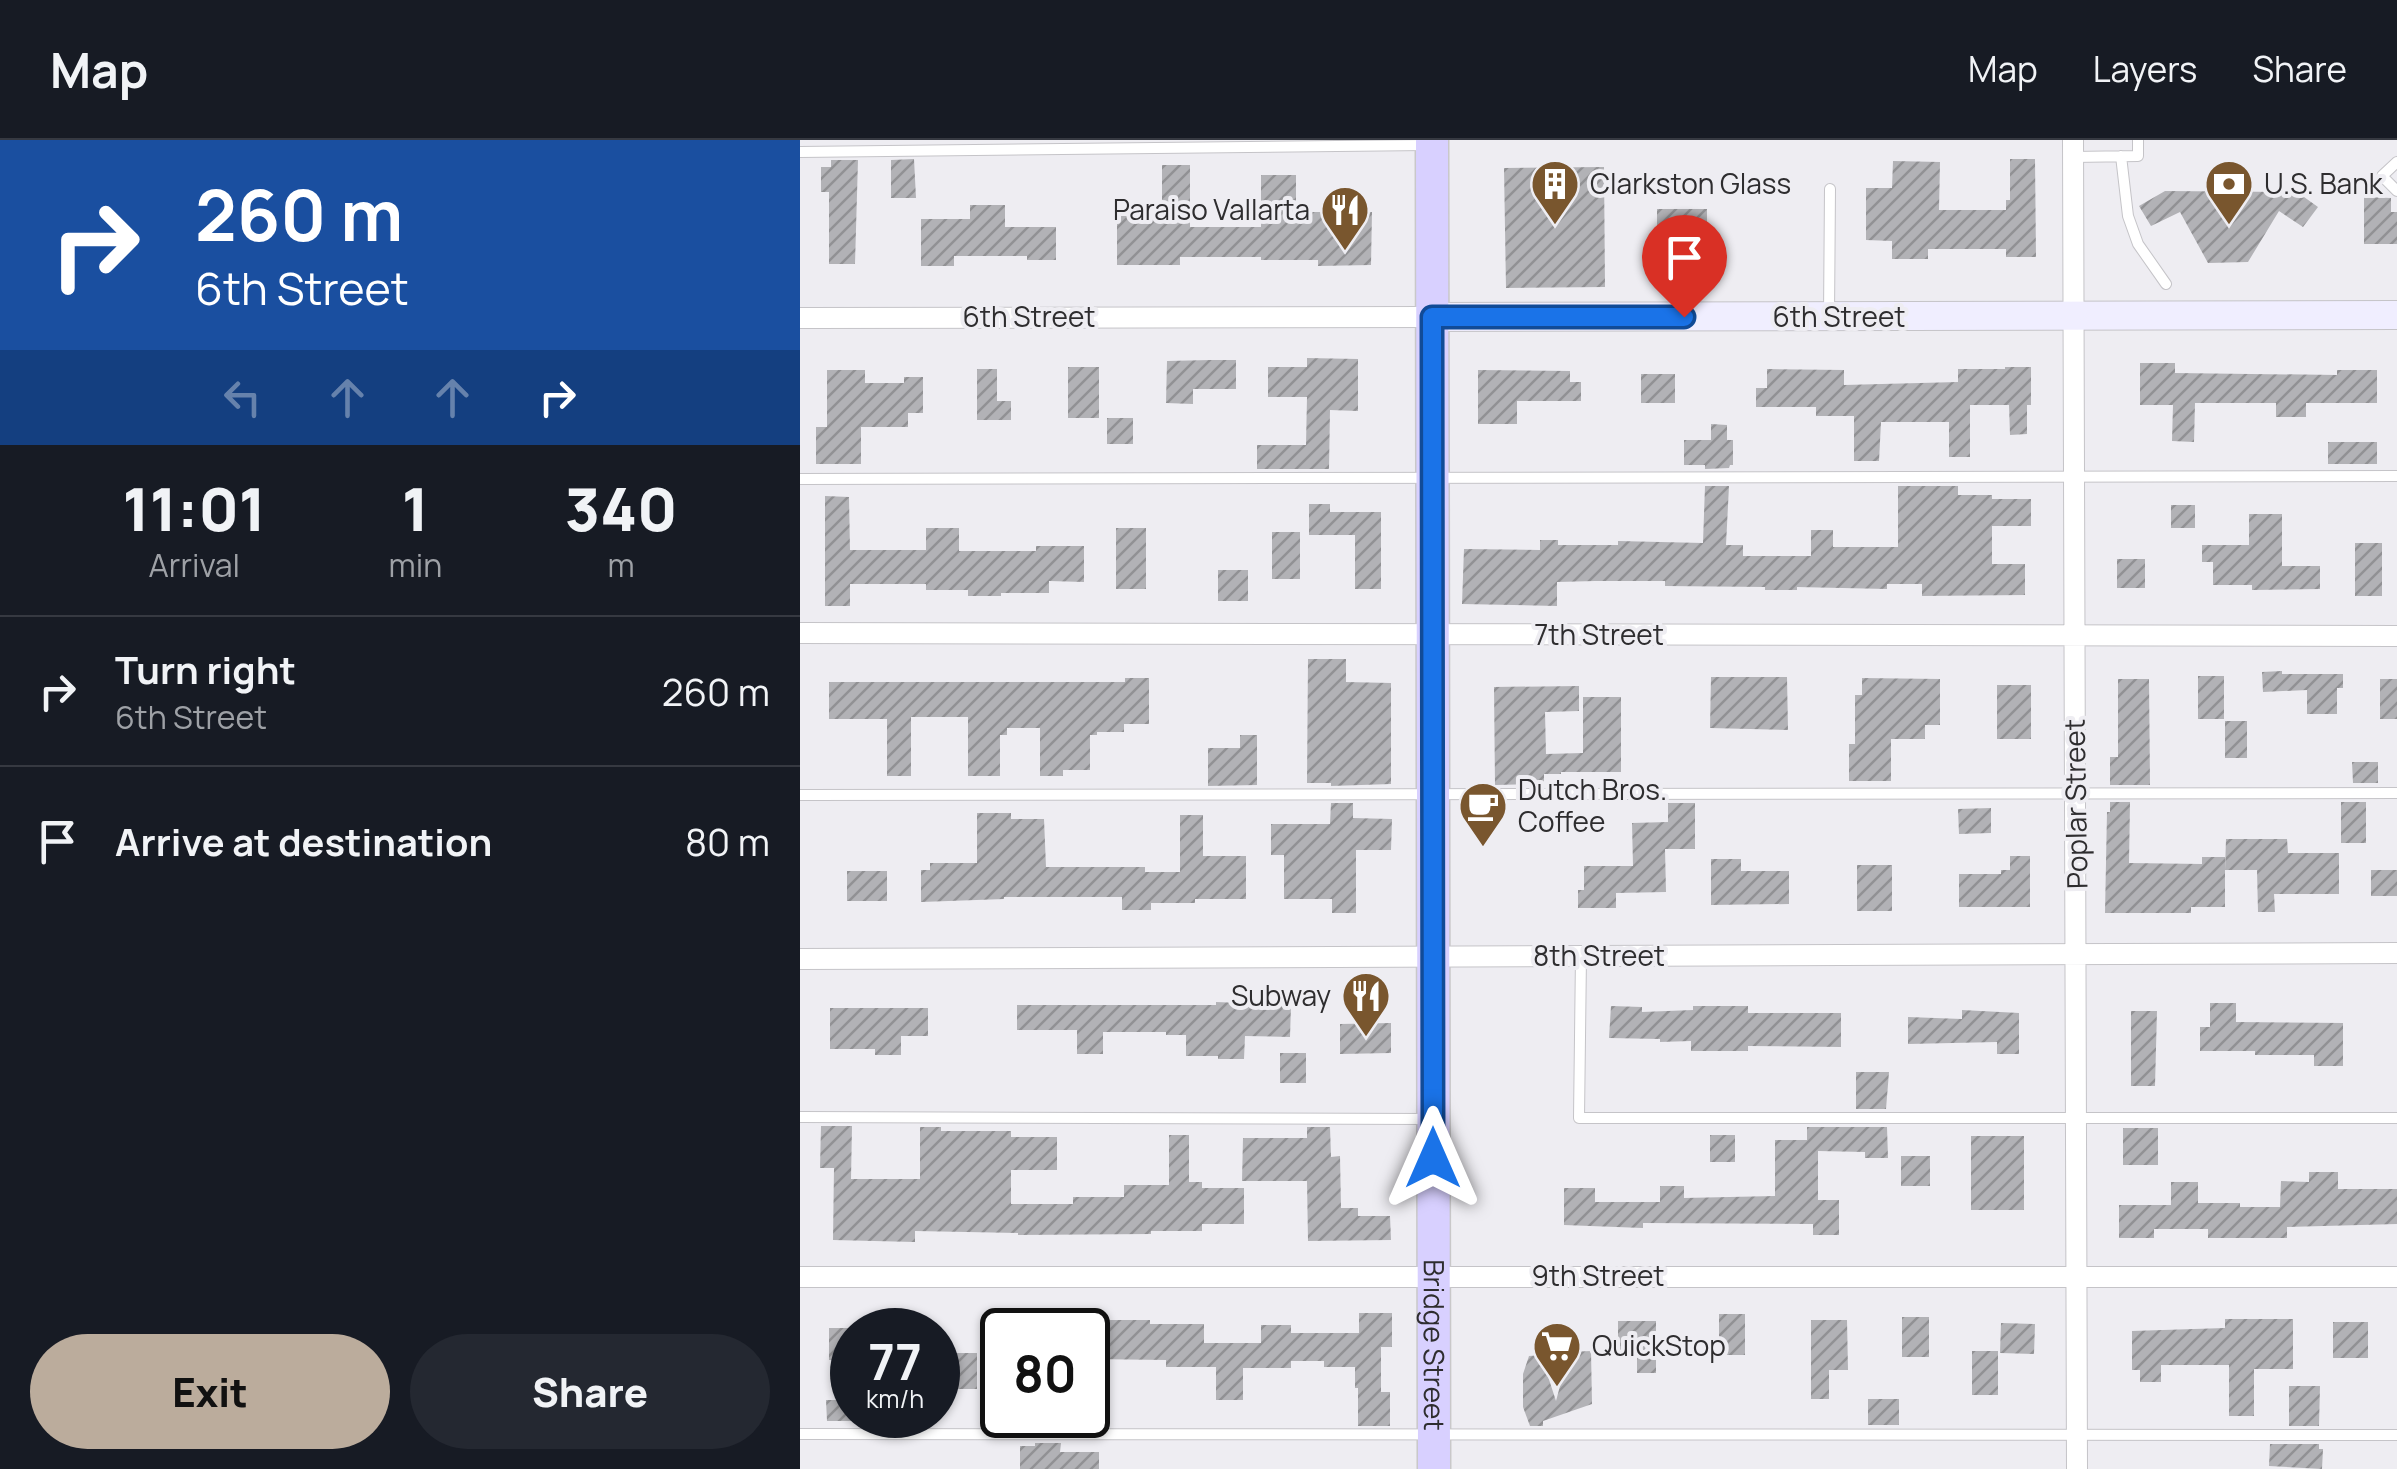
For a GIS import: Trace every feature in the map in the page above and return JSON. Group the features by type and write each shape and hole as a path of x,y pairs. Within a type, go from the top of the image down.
{"highway":[{"name":"Bridge Street","path":"1432,143 1434,1469"}],"main road":[{"name":"6th Street","path":"1432,317 2397,316"}],"street":[{"name":"Poplar Street","path":"2073,148 2077,1469"},
{"name":"6th Street","path":"800,318 1432,317"},
{"name":"7th Street","path":"800,634 2397,636"},
{"name":"8th Street","path":"800,959 2397,952"},
{"name":"9th Street","path":"800,1277 2397,1277"}],"lane":[{"path":"2073,148 2138,156 2138,140"},
{"path":"800,152 1432,143"},
{"path":"2121,156 2128,216 2138,244 2166,284"},
{"path":"2397,162 2382,176 2397,191"},
{"path":"1829,317 1830,189"},
{"path":"800,479 2397,476"},
{"path":"800,795 2397,794"},
{"path":"1581,956 1579,1118 2397,1118"},
{"path":"800,1117 1433,1119"},
{"path":"800,1434 2397,1435"}],"building":[{"path":"914,159 916,198 891,198 891,160"},
{"path":"2010,159 2035,159 2036,257 2006,257 2006,249 1928,249 1928,259 1892,259 1892,241 1866,240 1866,188 1892,188 1893,161 1940,162 1939,210 2006,210 2006,200 2010,200"},
{"path":"831,160 858,160 855,264 829,264 829,192 821,192 821,167 831,167"},
{"path":"1162,165 1190,165 1190,227 1261,227 1261,175 1296,175 1296,212 1372,212 1371,265 1318,266 1318,260 1261,257 1180,257 1180,265 1117,265 1117,216 1162,216"},
{"name":"Clarkston Glass","path":"1604,167 1605,287 1506,288 1504,168"},
{"name":"U.S. Bank","path":"2165,191 2297,192 2318,207 2303,227 2279,211 2248,262 2208,263 2180,212 2151,226 2139,206"},
{"path":"2364,197 2391,198 2391,212 2397,212 2397,244 2364,244"},
{"path":"970,205 1005,205 1005,227 1056,227 1056,260 954,256 954,266 921,266 921,219 970,219"},
{"path":"1657,209 1707,209 1707,269 1679,269 1679,242 1657,242"},
{"path":"1307,358 1358,359 1358,411 1330,410 1329,469 1257,469 1257,445 1306,445 1307,397 1268,397 1268,367 1307,367"},
{"path":"1236,360 1236,389 1193,389 1193,404 1166,403 1167,361"},
{"path":"2140,363 2175,363 2175,373 2337,375 2337,370 2377,370 2377,403 2306,403 2306,417 2276,417 2276,403 2195,403 2194,442 2172,441 2173,405 2140,405"},
{"path":"1068,367 1099,367 1099,418 1068,418"},
{"path":"2031,367 2027,434 2010,435 2009,405 1970,405 1970,457 1949,457 1949,422 1881,422 1879,461 1854,461 1854,416 1816,416 1816,407 1756,407 1756,388 1767,388 1767,369 1844,370 1844,385 1958,382 1958,369"},
{"path":"977,369 997,369 997,401 1011,401 1011,420 977,420"},
{"path":"827,370 865,370 865,383 904,383 904,377 923,377 923,413 908,413 908,427 861,427 861,464 816,464 816,427 827,427"},
{"path":"1478,370 1570,371 1570,382 1581,382 1581,401 1517,401 1517,424 1478,424"},
{"path":"1641,374 1675,374 1675,403 1641,403"},
{"path":"1107,418 1133,418 1133,444 1107,444"},
{"path":"1711,424 1727,425 1727,440 1733,440 1733,465 1705,469 1705,465 1684,465 1684,440 1711,440"},
{"path":"2328,442 2377,442 2377,464 2328,464"},
{"path":"1705,486 1729,486 1726,545 1743,545 1743,556 1811,556 1811,530 1833,530 1833,547 1898,547 1898,486 1958,486 1958,495 2031,499 2031,526 1992,526 1992,564 2025,564 2025,595 1922,596 1922,584 1887,584 1887,589 1765,590 1665,586 1665,581 1595,581 1557,582 1557,606 1462,604 1464,549 1540,550 1540,540 1558,540 1558,545 1618,545 1618,541 1703,543"},
{"path":"825,496 849,497 850,550 926,550 926,528 959,528 959,551 1036,551 1036,546 1084,546 1084,582 1049,581 1049,593 1001,596 968,596 968,590 926,590 926,584 850,584 850,606 825,606"},
{"path":"1309,504 1330,504 1330,512 1381,512 1381,589 1355,589 1355,535 1309,535"},
{"path":"2171,505 2195,505 2195,528 2171,528"},
{"path":"2249,514 2282,514 2282,566 2320,566 2320,589 2252,590 2252,585 2213,585 2213,562 2202,562 2202,545 2249,545"},
{"path":"1116,528 1146,528 1146,589 1116,589"},
{"path":"1272,532 1300,532 1300,579 1272,579"},
{"path":"2355,543 2382,543 2382,596 2355,596"},
{"path":"2117,559 2145,559 2145,588 2117,588"},
{"path":"1218,570 1248,570 1248,601 1218,601"},
{"path":"1308,659 1346,659 1346,682 1391,683 1391,784 1307,783"},
{"path":"2262,672 2343,674 2343,688 2337,688 2337,714 2307,714 2307,690 2263,692"},
{"path":"2198,676 2224,676 2224,719 2198,719"},
{"path":"1711,677 1787,677 1788,730 1710,728"},
{"path":"1125,678 1149,678 1149,724 1124,724 1124,732 1090,735 1090,770 1063,770 1063,776 1040,776 1040,728 1007,728 1007,735 1000,735 1000,776 968,776 968,717 911,717 911,776 887,776 887,719 829,719 829,682 1125,682"},
{"path":"1862,678 1940,679 1940,725 1925,725 1925,739 1891,739 1891,781 1849,781 1849,744 1855,744 1855,695 1862,695"},
{"path":"2118,679 2149,679 2150,785 2110,785 2110,757 2118,757"},
{"path":"2380,679 2397,679 2397,719 2380,719"},
{"path":"1997,685 2031,685 2031,739 1997,739"},
{"path":"1579,686 1579,711 1545,712 1546,754 1583,753 1583,697 1621,697 1621,772 1561,772 1544,774 1544,784 1495,785 1494,687"},
{"path":"2225,721 2247,721 2247,758 2225,758"},
{"path":"1240,735 1257,735 1257,785 1208,786 1208,748 1240,748"},
{"path":"2352,762 2378,762 2378,783 2353,783"},
{"path":"2110,802 2130,802 2129,863 2202,864 2202,857 2225,857 2225,907 2191,907 2191,913 2105,913"},
{"path":"2341,802 2366,802 2366,843 2341,843"},
{"path":"1331,803 1353,803 1353,818 1392,819 1391,850 1356,850 1356,913 1332,913 1332,899 1284,899 1284,855 1271,855 1271,824 1330,824"},
{"path":"1668,803 1695,803 1695,849 1665,849 1666,892 1616,893 1616,908 1578,908 1578,890 1584,890 1584,866 1633,866 1632,823 1668,822"},
{"path":"1991,808 1991,833 1959,834 1958,809"},
{"path":"977,813 1011,813 1011,819 1044,819 1046,867 1145,867 1145,872 1180,872 1180,815 1203,815 1203,856 1246,856 1246,899 1151,903 1151,910 1122,910 1122,897 921,902 921,870 930,870 930,863 977,863"},
{"path":"2226,839 2287,839 2288,853 2339,853 2339,894 2274,894 2275,912 2258,912 2257,870 2225,870"},
{"path":"2010,856 2030,856 2030,907 1959,907 1959,874 2001,874 2001,870 2010,870"},
{"path":"1711,859 1741,859 1741,871 1789,871 1789,904 1711,905"},
{"path":"1857,865 1892,865 1892,911 1857,911"},
{"path":"2371,870 2397,870 2397,896 2371,896"},
{"path":"847,871 887,871 887,901 847,901"},
{"path":"2210,1003 2236,1003 2236,1022 2343,1023 2343,1066 2314,1066 2314,1055 2200,1051 2200,1027 2210,1027"},
{"path":"1017,1005 1291,1005 1290,1037 1245,1036 1244,1059 1218,1059 1186,1056 1186,1035 1166,1032 1103,1032 1103,1054 1077,1054 1077,1030 1017,1030"},
{"path":"1611,1006 1642,1007 1642,1012 1693,1010 1693,1006 1748,1006 1748,1013 1841,1013 1841,1047 1748,1046 1748,1051 1691,1051 1691,1041 1609,1038"},
{"path":"830,1008 928,1008 928,1036 901,1036 901,1055 875,1055 875,1049 830,1049"},
{"path":"1962,1010 2019,1013 2019,1054 1997,1054 1997,1042 1908,1044 1908,1017 1962,1019"},
{"path":"2131,1011 2157,1011 2155,1086 2131,1086"},
{"name":"Subway","path":"1391,1023 1391,1053 1340,1054 1340,1024"},
{"path":"1280,1053 1306,1053 1306,1083 1280,1083"},
{"path":"1856,1072 1889,1072 1886,1109 1856,1109"},
{"path":"821,1126 852,1126 851,1179 920,1179 920,1127 941,1127 941,1131 1011,1131 1011,1137 1057,1137 1057,1170 1011,1170 1011,1204 1073,1204 1073,1197 1124,1197 1124,1185 1169,1185 1169,1135 1189,1135 1189,1182 1202,1182 1202,1188 1244,1188 1244,1224 1202,1224 1202,1231 1151,1234 915,1231 915,1242 833,1240 834,1168 820,1168"},
{"path":"1307,1127 1330,1127 1331,1157 1340,1156 1341,1208 1358,1208 1358,1216 1390,1216 1391,1240 1308,1241 1307,1181 1242,1181 1243,1138 1307,1138"},
{"path":"1807,1127 1887,1127 1888,1158 1865,1158 1865,1152 1818,1151 1818,1200 1839,1200 1839,1235 1813,1235 1813,1224 1643,1223 1643,1228 1564,1225 1564,1188 1595,1188 1595,1202 1660,1202 1660,1186 1684,1186 1684,1198 1775,1196 1775,1140 1807,1140"},
{"path":"2123,1128 2158,1128 2158,1165 2123,1165"},
{"path":"1710,1135 1735,1135 1735,1162 1710,1162"},
{"path":"1971,1136 2024,1136 2024,1210 1971,1210"},
{"path":"1901,1156 1930,1156 1930,1186 1901,1186"},
{"path":"2309,1172 2338,1172 2338,1189 2397,1189 2397,1224 2287,1227 2287,1238 2208,1238 2208,1229 2154,1229 2154,1238 2119,1238 2119,1205 2171,1205 2171,1182 2198,1182 2198,1203 2280,1207 2281,1181 2309,1182"},
{"path":"1359,1313 1392,1313 1392,1347 1381,1347 1381,1392 1390,1392 1390,1426 1358,1426 1355,1367 1324,1367 1324,1361 1291,1361 1291,1368 1243,1368 1243,1400 1216,1400 1216,1367 1166,1367 1166,1360 1110,1359 1110,1320 1204,1324 1204,1343 1261,1343 1261,1325 1291,1325 1291,1333 1359,1333"},
{"path":"1719,1314 1745,1314 1745,1355 1719,1355"},
{"path":"1902,1317 1929,1317 1929,1357 1902,1357"},
{"path":"2225,1319 2293,1319 2293,1369 2254,1369 2254,1416 2229,1416 2229,1365 2161,1365 2161,1382 2140,1382 2140,1370 2132,1370 2132,1331 2225,1328"},
{"path":"1811,1320 1847,1320 1848,1370 1829,1370 1829,1399 1811,1399"},
{"path":"1618,1321 1656,1321 1656,1373 1637,1373 1637,1357 1618,1357"},
{"path":"2333,1322 2368,1322 2368,1358 2333,1358"},
{"path":"2001,1323 2035,1324 2034,1354 2000,1353"},
{"name":"QuickStop","path":"1591,1351 1592,1404 1543,1421 1543,1426 1530,1426 1523,1407 1523,1374 1529,1356 1541,1355 1556,1401 1569,1352"},
{"path":"1972,1351 1998,1351 1998,1395 1972,1395"},
{"path":"960,1353 977,1353 977,1389 960,1389"},
{"path":"2289,1386 2320,1386 2319,1426 2289,1426"},
{"path":"1868,1399 1899,1399 1899,1425 1868,1425"},
{"path":"826,1400 830,1400 830,1421"},
{"path":"1061,1443 1060,1452 1099,1452 1099,1469 1020,1469 1020,1446"},
{"path":"2270,1444 2319,1444 2319,1449 2323,1449 2322,1469 2269,1466"}],"place":[{"name":"Clarkston Glass","path":"1555,226"},
{"name":"U.S. Bank","path":"2229,226"},
{"name":"Paraiso Vallarta","path":"1345,252"},
{"name":"Dutch Bros. Coffee","path":"1483,848"},
{"name":"Subway","path":"1366,1038"},
{"name":"QuickStop","path":"1557,1388"}],"route":[{"path":"1433,1158 1432,317 1684,317"}]}
